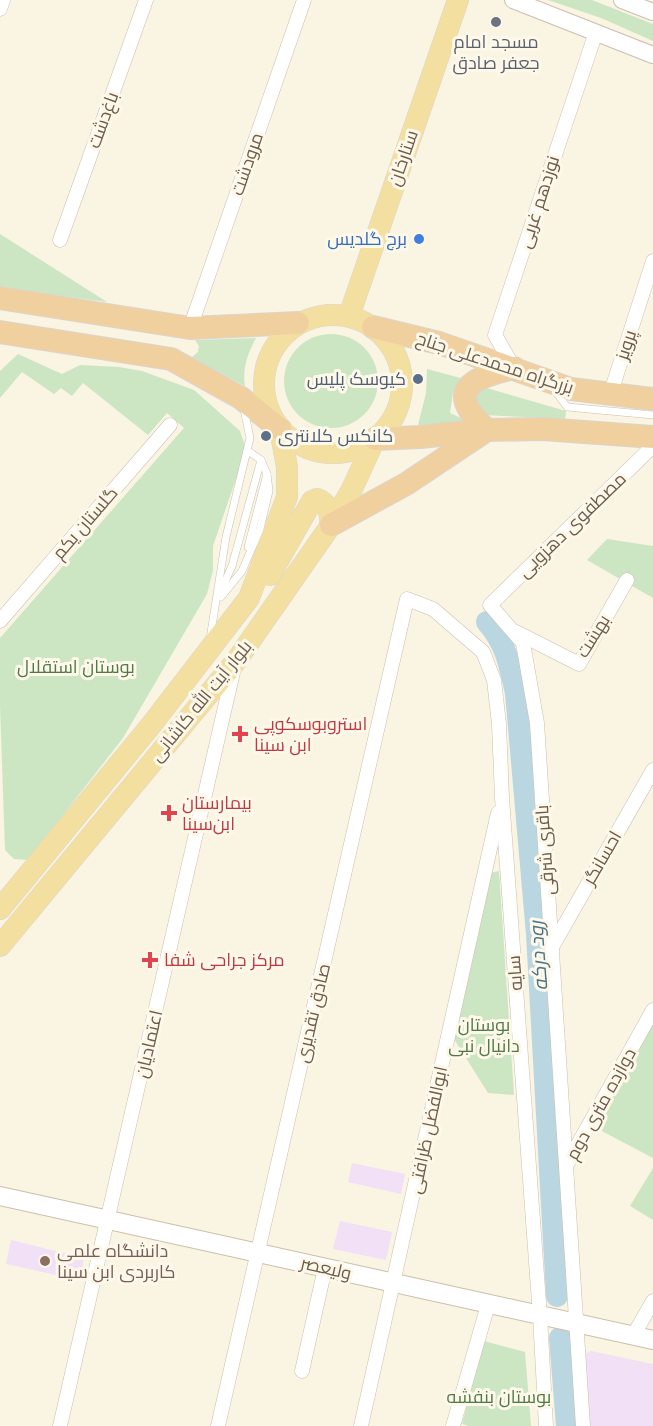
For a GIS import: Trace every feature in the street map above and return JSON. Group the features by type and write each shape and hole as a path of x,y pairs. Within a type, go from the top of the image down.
{"highway":[{"path":"0,298 190,328 298,323"},
{"name":"بزرگراه محمدعلی جناح","path":"373,327 439,343 571,389 653,399"},
{"path":"0,332 181,359 189,354 194,337 190,328"},
{"path":"171,359 241,398 280,429"},
{"path":"487,430 466,407 465,397 469,386 478,378 514,368"},
{"path":"375,439 487,430 543,429 653,437"},
{"path":"331,525 406,484 487,430"}],"main road":[{"name":"ستارخان","path":"349,316 458,0"},
{"path":"323,315 349,316 373,327 387,341 397,358 402,387 394,416 375,439 347,451 327,453 298,444 280,429 267,405 264,392 265,372 271,353 278,341 298,323 323,315"},
{"name":"بلوار آیت الله کاشانی","path":"0,909 152,724 249,598 287,497 287,467 280,429"},
{"name":"بلوار آیت الله کاشانی","path":"0,946 236,661 331,525 351,491 375,439"},
{"path":"249,598 265,583 312,501 317,499 326,505 331,525"},
{"name":"ولیعصر","path":"0,1196 653,1340"}],"street":[{"path":"0,9 3,0"},
{"name":"باغ‌دشت","path":"60,240 146,0"},
{"name":"مرودشت","path":"190,328 304,0"},
{"path":"513,0 653,55"},
{"path":"622,0 653,12"},
{"name":"نوزدهم غربی","path":"514,368 495,335 596,32"},
{"name":"پرویز","path":"610,395 653,261"},
{"name":"گلستان یکم","path":"0,621 170,425"},
{"name":"مصطفوی دهزویی","path":"490,605 653,446"},
{"name":"بهشت","path":"514,631 579,664 627,580"},
{"name":"سایه","path":"407,599 433,609 483,652 494,680 499,724 502,798 546,1426"},
{"name":"صادق تقدیری","path":"218,1426 407,599"},
{"name":"باقری شرقی","path":"490,605 523,643 537,723 584,1426"},
{"name":"اعتمادیان","path":"60,1426 236,661"},
{"name":"احسانگر","path":"552,947 653,770"},
{"name":"ابوالفضل ظرافتی","path":"361,1426 502,798"},
{"name":"دوازده متری دوم","path":"566,1166 653,1010"},
{"path":"302,1371 325,1268"},
{"path":"633,1336 653,1301"},
{"path":"453,1426 488,1305"}],"lane":[{"path":"547,381 567,407 653,415"},
{"path":"208,650 226,537 250,438 241,398"},
{"path":"543,429 572,423 653,430"},
{"path":"214,606 242,571 267,474 261,460 248,451"},
{"path":"214,606 232,566 261,460"}],"shaded area":[{"path":"352,1163 405,1174 401,1194 348,1182"},
{"path":"340,1221 392,1232 386,1260 333,1249"},
{"name":"دانشگاه علمی کاربردی ابن سینا","path":"11,1240 84,1258 79,1280 6,1264"},
{"path":"591,1351 653,1364 653,1426 588,1426 583,1355"}],"green space":[{"path":"548,0 592,0 653,24 653,41 601,18"},
{"path":"0,234 107,302 0,288"},
{"path":"331,334 349,337 364,348 375,363 378,381 375,399 364,414 349,425 331,428 313,425 298,414 287,399 284,381 287,363 298,348 313,337"},
{"path":"256,338 246,361 245,386 191,358 198,352 199,346 195,340"},
{"name":"بوستان استقلال","path":"18,354 62,374 80,365 119,367 142,371 194,390 240,431 245,446 213,546 213,570 207,594 123,738 28,860 14,859 5,850 0,638 184,428 167,413 148,435 83,383 72,396 61,388 54,394 22,372 0,398 0,371"},
{"path":"427,369 468,380 458,384 453,393 450,413 474,424 418,425 426,393"},
{"path":"483,387 566,411 565,419 482,415 475,412 476,391"},
{"path":"607,539 653,546 653,598 587,560"},
{"name":"بوستان دانیال نبی","path":"499,871 514,1095 488,1093 454,1039 490,873"},
{"path":"653,1023 653,1158 596,1128"},
{"path":"653,1168 653,1220 630,1206"},
{"name":"بوستان بنفشه","path":"484,1341 525,1352 531,1426 462,1424"}],"waterway":[{"name":"رود درکه","path":"487,622 503,647 516,693 537,934 557,1296"},
{"name":"رود درکه","path":"560,1338 567,1426"}],"place":[{"name":"مسجد امام جعفر صادق","path":"496,22"},
{"name":"برج گلدیس","path":"419,239"},
{"name":"کیوسک پلیس","path":"418,379"},
{"name":"کانکس کلانتری","path":"266,436"},
{"name":"استروبوسکوپی ابن سینا","path":"240,734"},
{"name":"بیمارستان ابن‌سینا","path":"169,813"},
{"name":"مرکز جراحی شفا","path":"150,960"},
{"name":"دانشگاه علمی کاربردی ابن سینا","path":"45,1261"}]}
